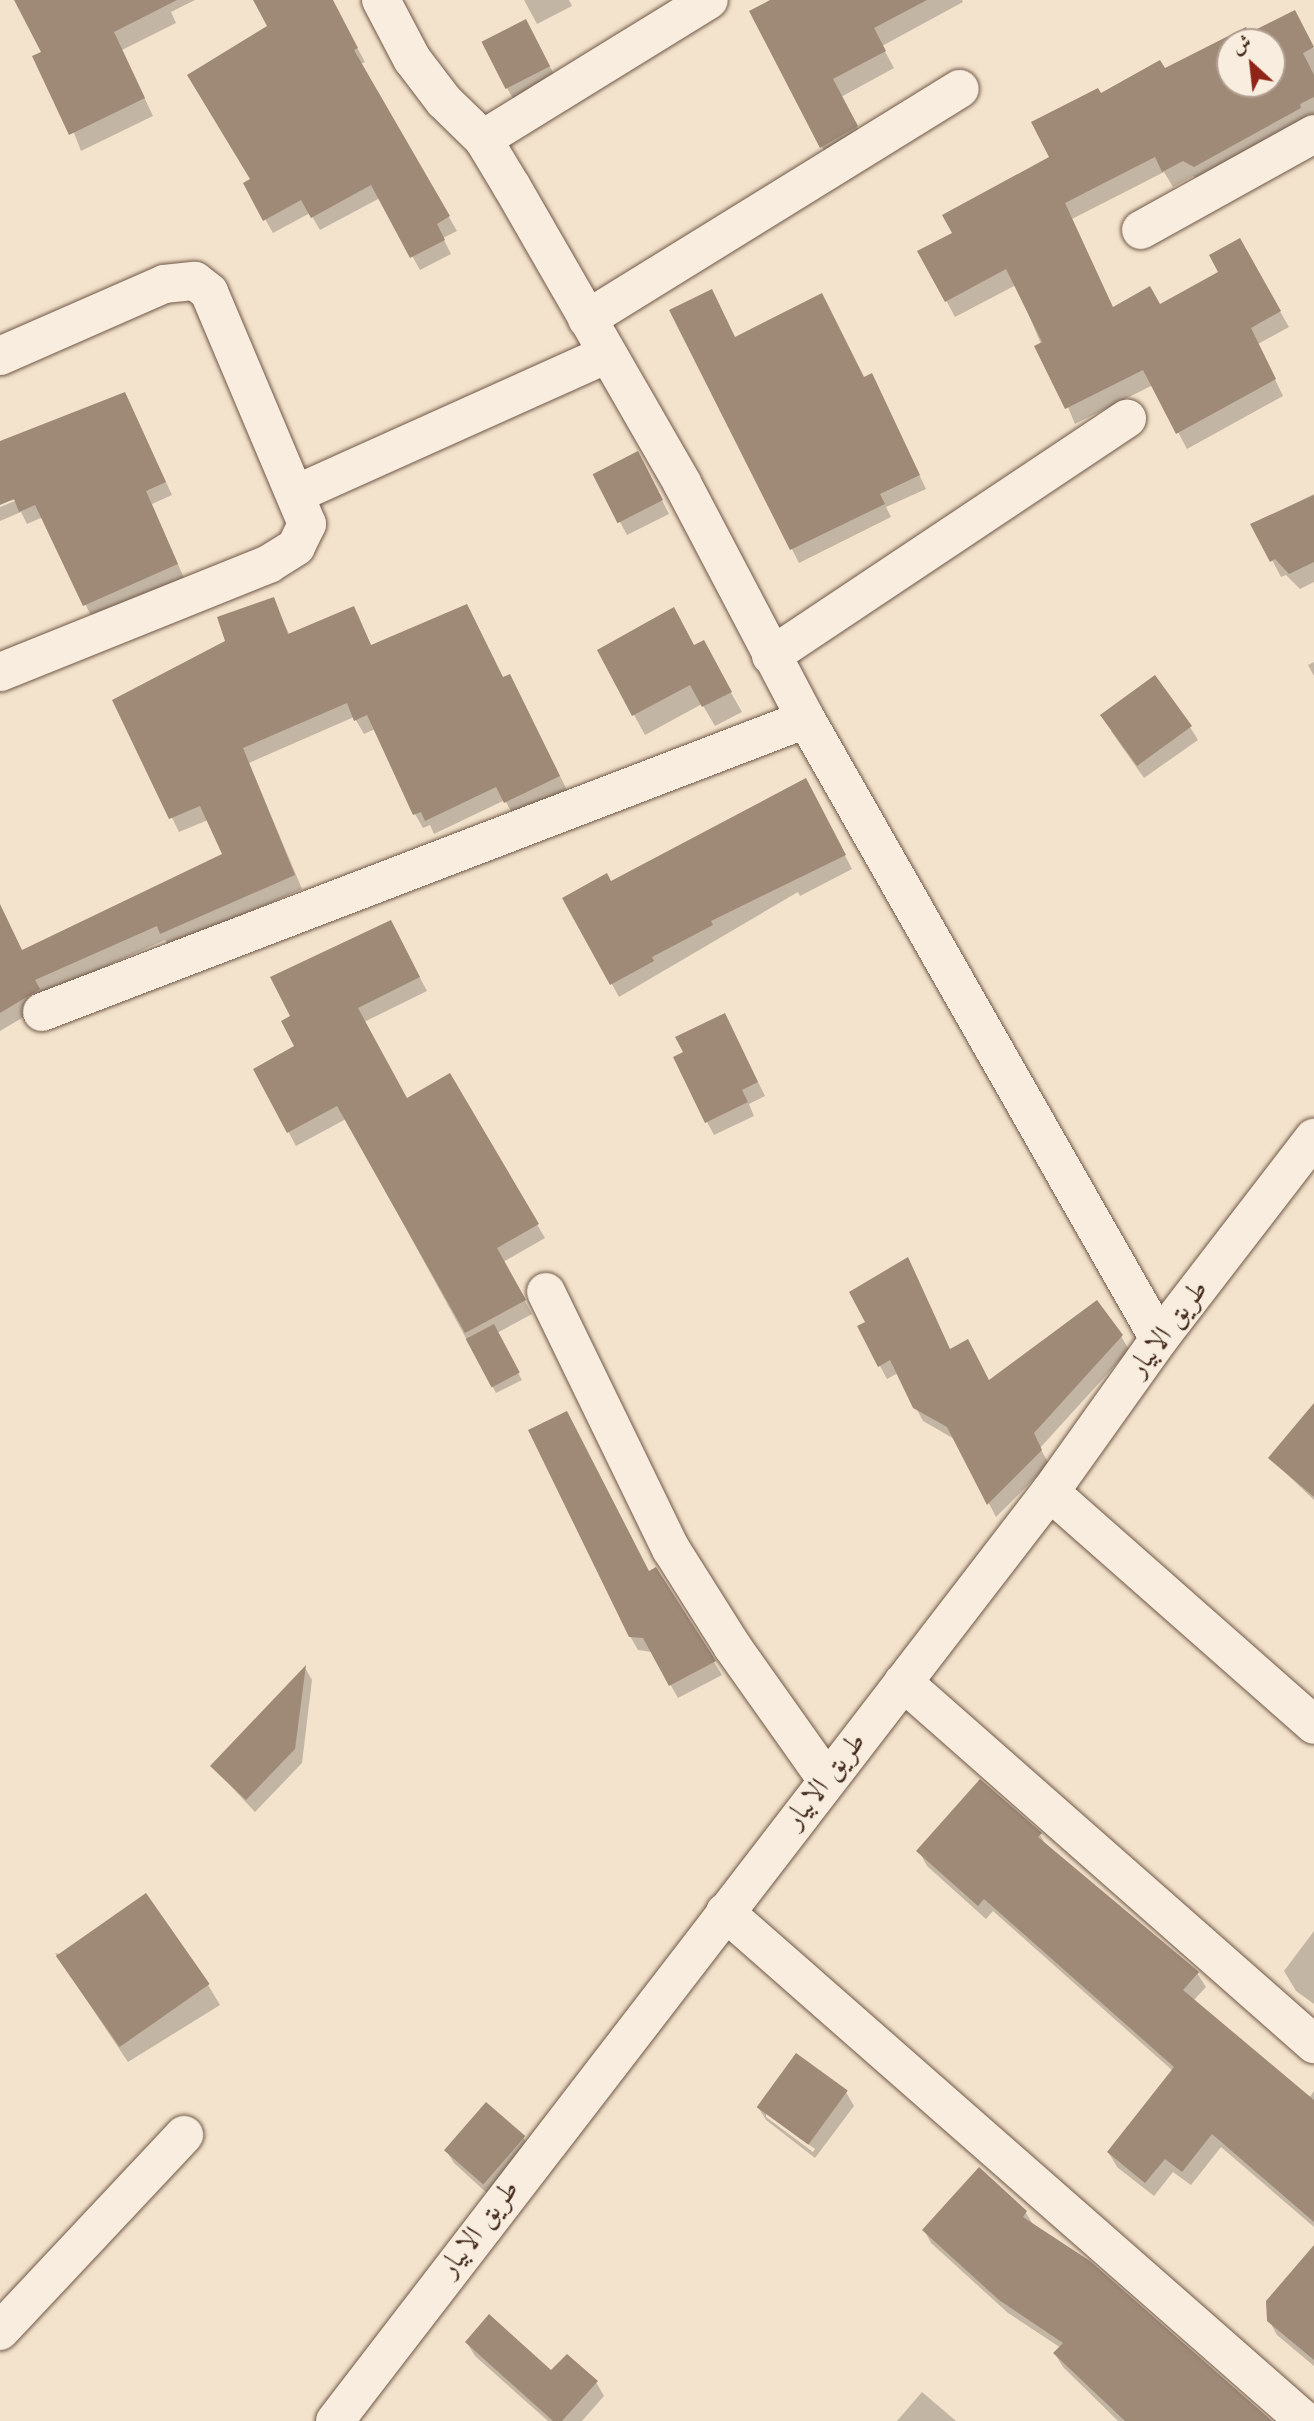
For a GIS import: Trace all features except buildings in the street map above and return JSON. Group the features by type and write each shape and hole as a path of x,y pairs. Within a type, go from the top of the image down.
{"street":[{"path":"381,0 412,59 444,101 483,139 682,483 806,719 1159,1339"},
{"path":"483,139 709,0"},
{"path":"587,319 960,89"},
{"path":"1142,229 1314,134"},
{"path":"0,356 164,284 195,281 209,292 307,524 296,547 269,564 0,672"},
{"path":"296,494 607,354"},
{"path":"771,656 1127,419"},
{"path":"42,1012 806,719"},
{"name":"طريق الابيار","path":"335,2421 826,1779 1050,1492 1159,1339 1314,1138"},
{"path":"546,1292 671,1549 732,1646 826,1779"},
{"path":"1050,1492 1314,1725"},
{"path":"903,1682 1314,2044"},
{"path":"724,1912 1305,2421"},
{"path":"0,2331 184,2135"}]}
